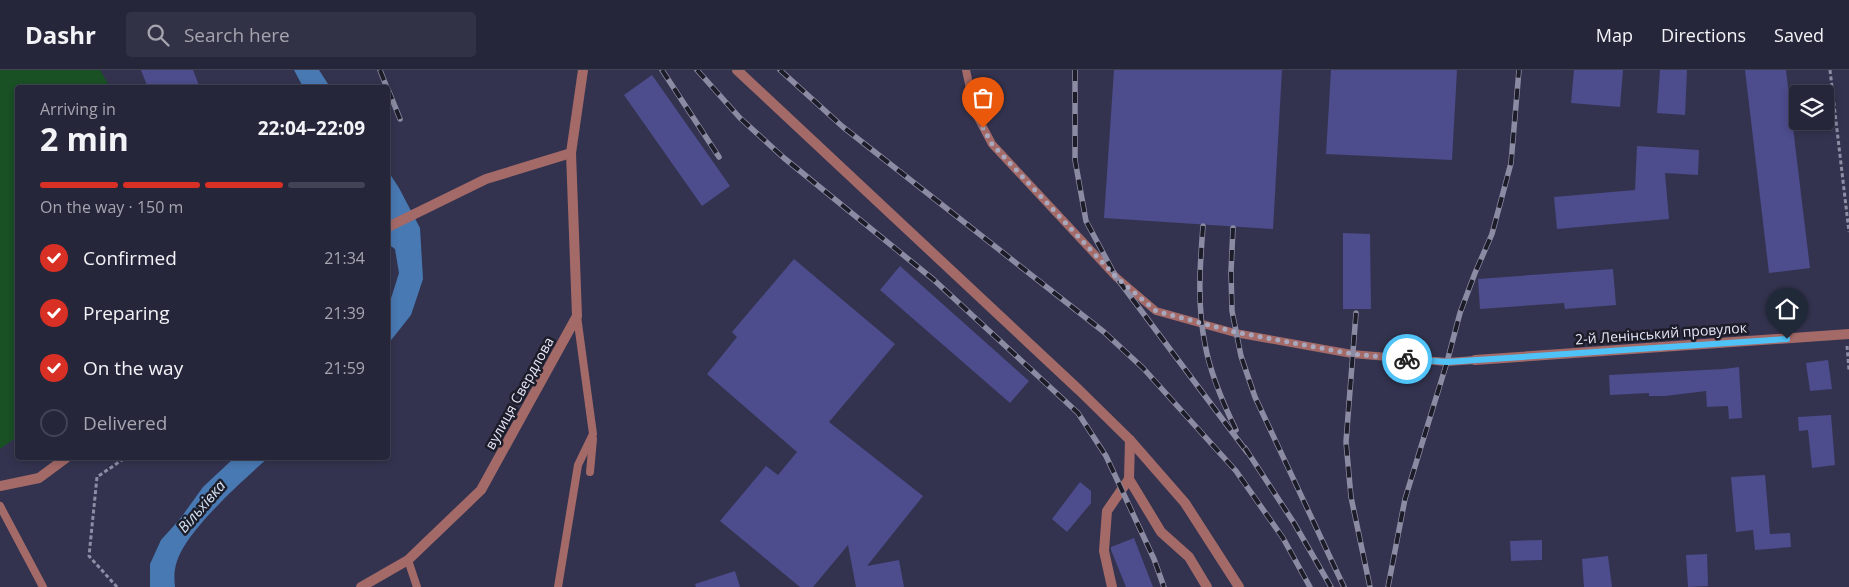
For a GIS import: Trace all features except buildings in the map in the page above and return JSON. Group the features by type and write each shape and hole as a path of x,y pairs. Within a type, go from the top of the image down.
{"street":[{"path":"577,316 571,153 583,70"},
{"path":"737,70 1130,440 1185,503 1240,587"},
{"path":"390,226 486,179 571,153"},
{"name":"вулиця Свердлова","path":"362,587 408,560 480,490 577,316"},
{"name":"2-й Ленінський провулок","path":"1476,360 1847,334"},
{"path":"1130,440 1129,479 1160,532 1189,557 1207,587"},
{"path":"0,486 39,478 63,460"},
{"path":"1112,587 1104,551 1107,511 1129,479"}],"lane":[{"path":"966,70 975,112 992,144 1116,277 1156,311 1235,332 1352,354 1447,362 1476,360"},
{"path":"577,316 593,434 590,472"},
{"path":"558,587 578,465 593,434"},
{"path":"0,506 42,587"},
{"path":"408,560 416,587"}],"path":[{"path":"1830,70 1849,232"},
{"path":"1847,334 1849,370"},
{"path":"117,587 89,556 97,477 122,460"}],"green space":[{"path":"0,70 100,70 109,85 15,85 15,438 0,449"}],"water":[{"path":"294,70 319,70 329,85 302,85"},
{"path":"390,174 420,228 423,279 411,315 390,341 390,302 399,273 395,249 390,245"},
{"name":"Вільхівка","path":"232,460 266,460 217,506 192,535 177,561 174,574 175,587 150,587 150,564 161,540 180,519 203,487"}],"railway":[{"path":"380,70 386,85"},
{"path":"662,70 719,157"},
{"path":"697,70 740,118 784,158 934,280 1078,413 1106,456 1154,559 1164,587"},
{"path":"780,70 843,127 1104,332 1143,368 1236,471 1283,538 1310,587"},
{"path":"1075,70 1075,160 1086,221 1116,277 1247,452"},
{"path":"1388,587 1405,499 1460,313 1492,234 1511,163 1519,70"},
{"path":"390,94 400,119"},
{"path":"1203,226 1200,285 1202,329 1214,377 1236,430"},
{"path":"1233,228 1232,311 1241,356 1255,397 1344,587"},
{"path":"1356,313 1346,442 1351,497 1370,587"},
{"path":"1245,448 1294,523 1331,587"}],"way so far":[{"path":"983,128 992,144 1116,277 1156,311 1235,332 1352,354 1407,359"}],"route":[{"path":"1407,359 1447,362 1787,339"}]}
